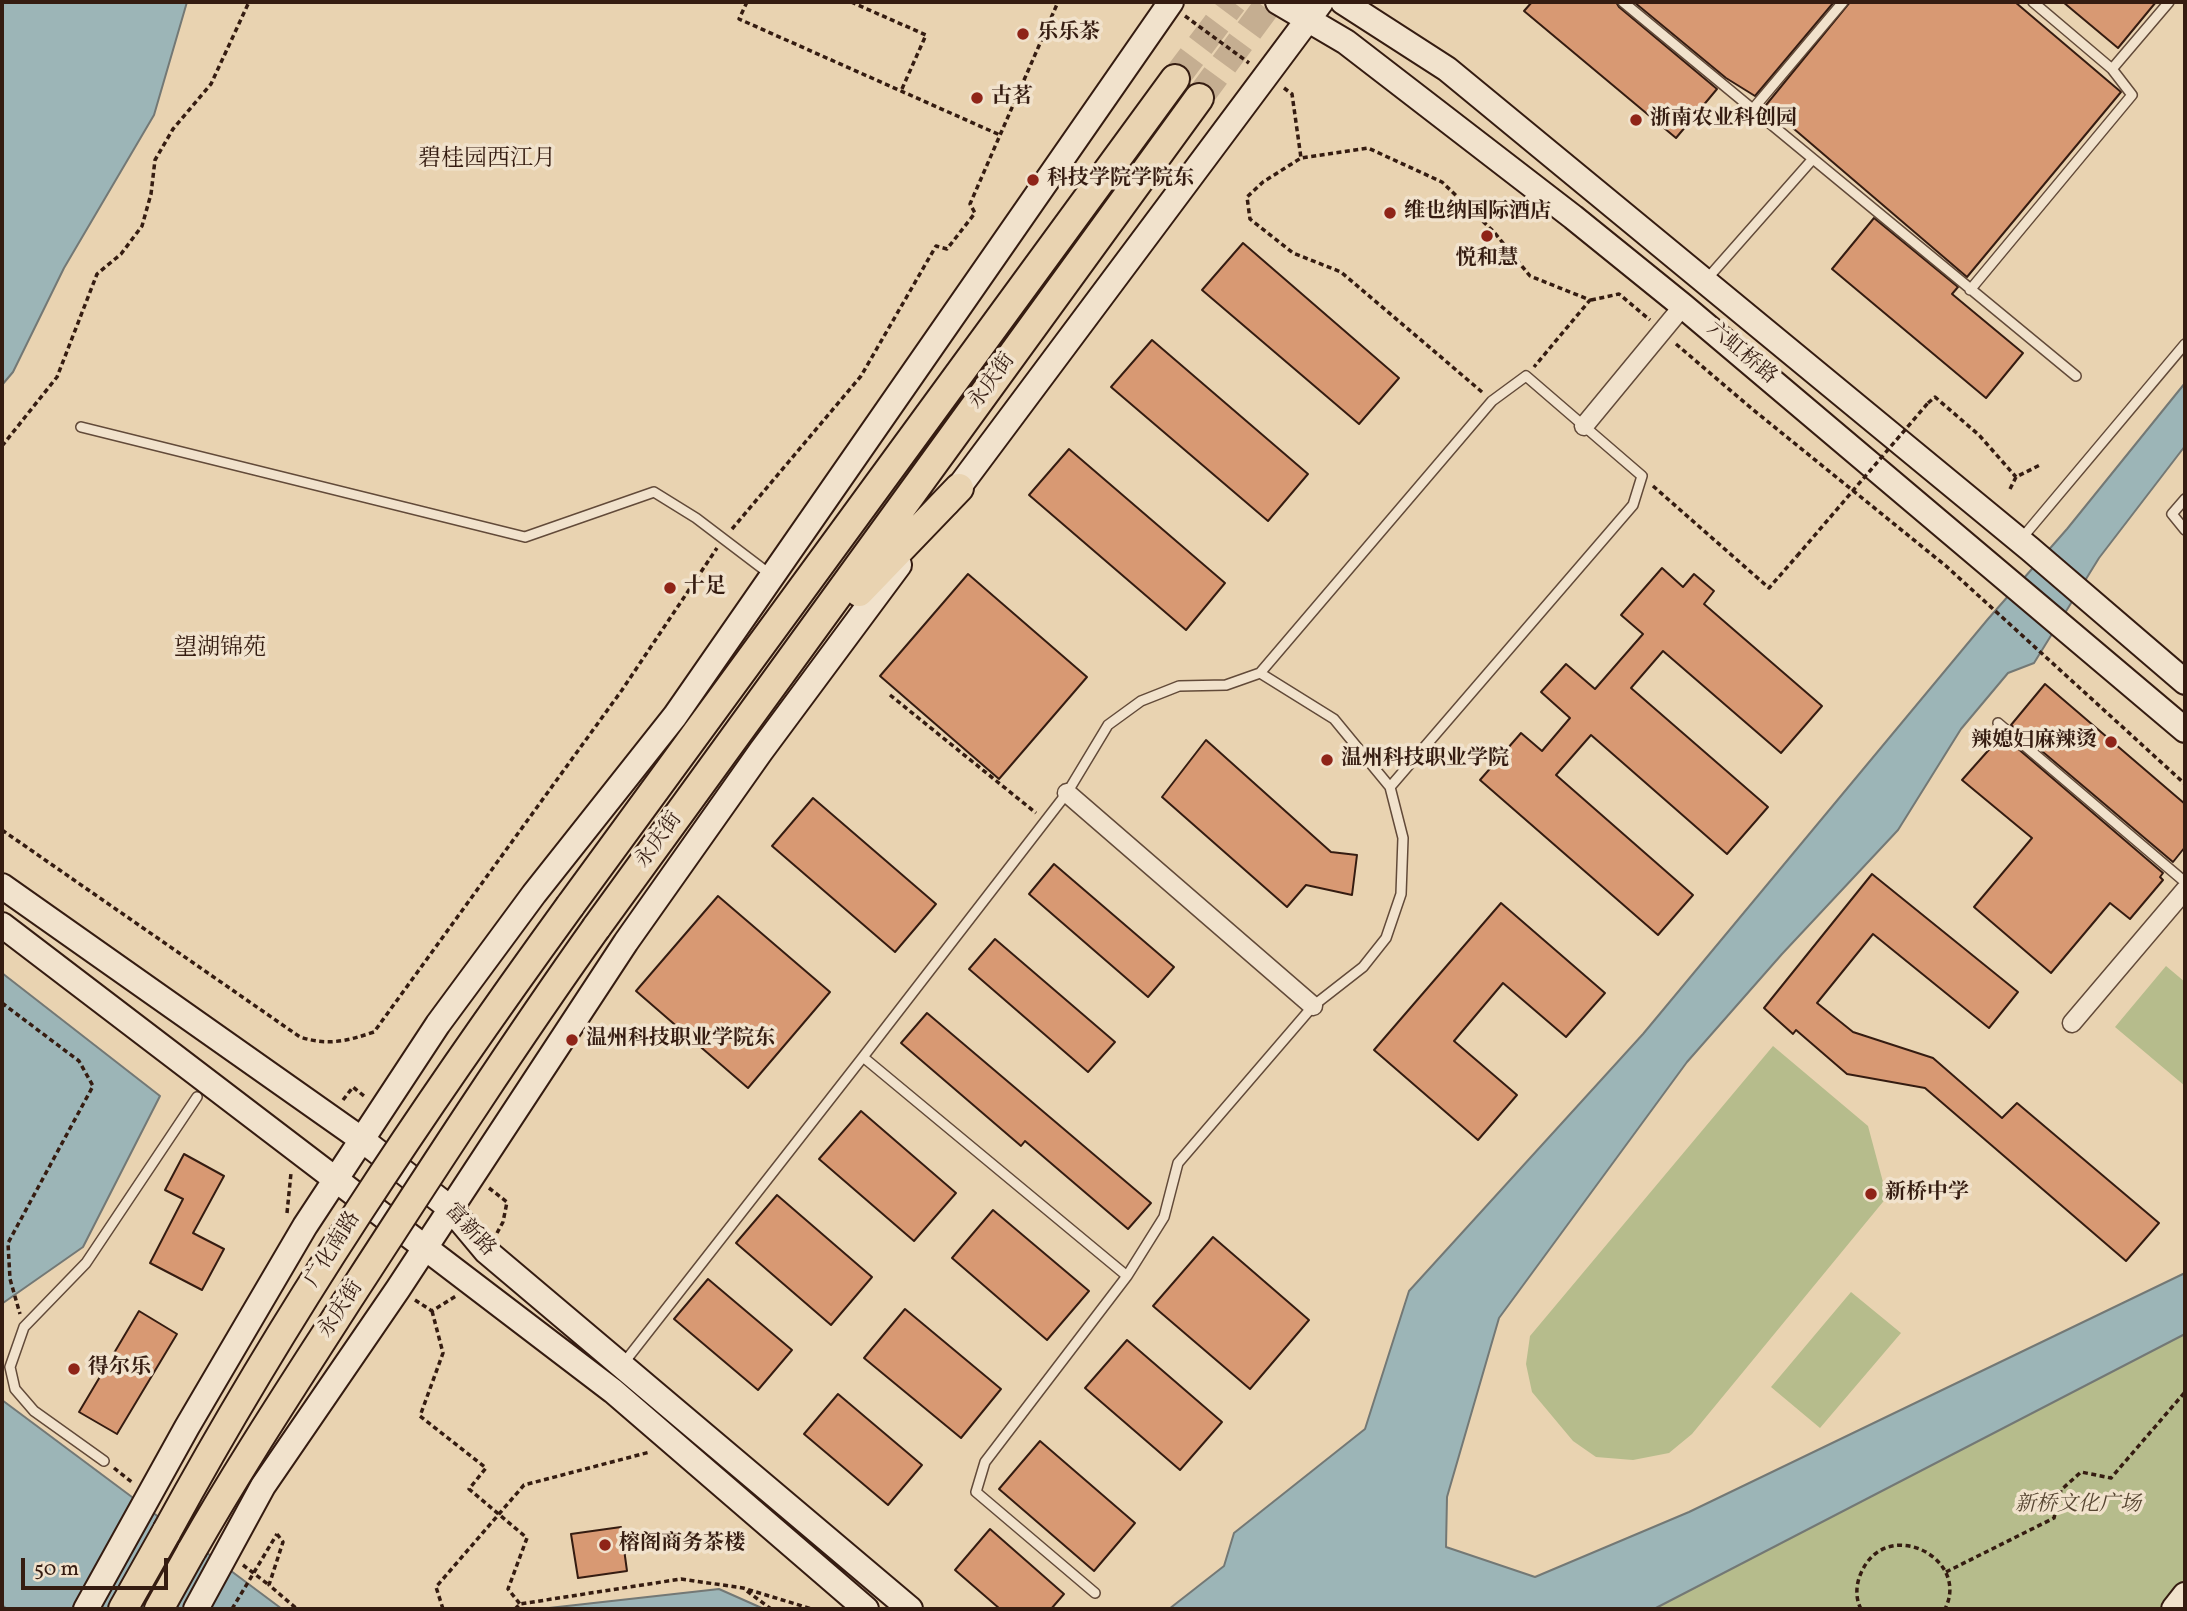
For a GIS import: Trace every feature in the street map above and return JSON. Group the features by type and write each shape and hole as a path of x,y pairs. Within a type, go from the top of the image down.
{"main road":[{"path":"86,1609 292,1249 361,1139 446,1013 534,894 675,716 1171,2"},
{"name":"六虹桥路","path":"1278,2 1315,11 1346,41 1683,306 2185,730"},
{"name":"六虹桥路","path":"1343,2 1447,69 2025,545 2185,682"},
{"path":"196,1609 262,1486 424,1249 642,919 761,751 1315,11"},
{"name":"永庆街","path":"570,906 1175,79"},
{"name":"永庆街","path":"159,1609 222,1497 528,1023 1199,98"},
{"path":"788,664 959,488"},
{"name":"富新路","path":"2,886 361,1139 450,1208 486,1251 910,1609"},
{"name":"广化南路","path":"123,1609 218,1438 376,1181 570,906"},
{"name":"富新路","path":"2,925 613,1391 866,1609"},
{"path":"2174,1609 2185,1595"}],"street":[{"path":"1584,426 1683,306"},
{"path":"1067,793 1313,1006"},
{"path":"2072,1023 2185,890"}],"lane":[{"path":"1623,2 1811,161 2076,376"},
{"path":"1752,110 1843,2"},
{"path":"1970,290 2132,95 2112,69 2033,2"},
{"path":"2112,69 2169,2"},
{"path":"1705,281 1811,161"},
{"path":"2025,545 2185,344"},
{"path":"621,1366 1046,821 1067,793 1108,725 1141,701 1179,686 1226,685 1260,673 1492,401 1526,376 1642,476 1633,505 1390,787"},
{"path":"81,427 525,537 654,492 723,538 772,576"},
{"path":"2185,499 2172,514 2185,530"},
{"path":"1095,1593 976,1492 985,1462 1127,1276 1164,1217 1178,1163 1313,1006 1363,967 1386,938 1401,894 1403,838 1390,787 1334,719 1260,673"},
{"path":"1998,723 2185,882"},
{"path":"863,1057 1127,1276"},
{"path":"104,1461 34,1411 15,1389 9,1367 24,1326 86,1263 140,1187 197,1097"}],"path":[{"path":"2,446 57,377 97,274 121,254 142,226 151,194 155,160 173,129 211,84 248,2"},
{"path":"747,2 738,19 1000,135"},
{"path":"851,2 926,35 901,91"},
{"path":"2,830 300,1037 318,1043 342,1043 374,1031 622,690 723,538 861,376 936,246 947,249 975,213 970,204 1058,2"},
{"path":"1492,401 1341,272 1293,253 1250,219 1247,197 1263,182 1301,158 1368,148 1442,182 1494,232 1530,276 1590,300 1619,294 1751,408 1946,566 2185,784"},
{"path":"1526,376 1590,300"},
{"path":"1642,476 1769,588 1935,397 1979,435 2016,477"},
{"path":"2010,489 2016,477 2040,465"},
{"path":"890,695 1046,821"},
{"path":"2,1003 79,1061 93,1086 8,1243 10,1279 24,1326"},
{"path":"432,1311 443,1353 420,1416 486,1468 469,1489 527,1538 508,1589 520,1604"},
{"path":"1946,1572 2054,1518 2061,1490 2081,1472 2112,1478 2185,1392"},
{"path":"443,1609 436,1587 524,1485 652,1452"},
{"path":"232,1609 277,1534 283,1542 269,1585 297,1609"},
{"path":"1861,1609 1857,1583 1866,1561 1885,1547 1908,1544 1930,1553 1946,1572 1949,1587 1945,1609"},
{"path":"515,1609 520,1604 681,1579 743,1588 812,1609"},
{"path":"743,1588 771,1609"}],"green space":[{"path":"2166,966 2185,982 2185,1086 2115,1027"},
{"path":"1773,1046 1868,1126 1887,1197 1692,1434 1669,1453 1633,1460 1596,1457 1573,1441 1532,1392 1526,1364 1530,1336"},
{"path":"1851,1292 1901,1333 1820,1428 1771,1387"},
{"name":"新桥文化广场","path":"2185,1334 2185,1578 2161,1609 1654,1609"}],"water":[{"path":"2,2 187,2 154,115 64,268 13,372 2,385"},
{"path":"2185,383 2185,446 2099,558 2034,663 2008,673 1961,729 1898,830 1782,954 1687,1062 1499,1318 1447,1497 1446,1547 1535,1577 1689,1512 2185,1273 2185,1334 1654,1609 1169,1609 1224,1566 1234,1533 1365,1429 1409,1291 1643,1034 1988,619 2067,529"},
{"path":"2,973 160,1096 83,1247 3,1303 2,1309"},
{"path":"2,1400 282,1609 7,1609 2,1605"},
{"path":"719,1589 764,1609 540,1609"}],"building":[{"path":"1532,2 1616,2 1717,89 1676,138 1524,11"},
{"path":"1634,2 1834,2 1755,96 1726,78"},
{"path":"1850,2 2015,2 2121,92 1967,277 1766,105"},
{"path":"2063,2 2156,2 2118,48"},
{"path":"1874,218 1958,287 1952,294 2023,353 1986,398 1832,269"},
{"path":"1243,243 1399,378 1359,424 1202,290"},
{"path":"1152,340 1308,474 1268,521 1111,387"},
{"path":"1069,449 1225,583 1186,630 1029,495"},
{"path":"1662,568 1683,587 1694,574 1714,591 1704,604 1822,706 1781,753 1663,651 1631,688 1768,807 1727,854 1591,735 1556,775 1693,895 1658,935 1480,780 1521,733 1542,751 1570,718 1541,692 1566,664 1595,689 1643,634 1621,615"},
{"path":"968,574 1087,677 999,779 880,676"},
{"path":"2045,684 2185,804 2185,847 2173,862 2011,725"},
{"path":"2002,735 2163,873 2160,877 2163,880 2130,919 2110,903 2051,973 1974,907 2032,838 1962,780"},
{"path":"1206,740 1331,852 1357,855 1352,895 1306,885 1287,907 1162,797"},
{"path":"813,798 936,904 895,952 772,846"},
{"path":"1054,864 1174,967 1148,997 1029,894"},
{"path":"1872,874 2018,992 1989,1028 1873,934 1817,1003 1853,1032 1933,1058 2002,1118 2017,1103 2159,1223 2126,1261 1925,1088 1847,1074 1796,1030 1793,1034 1764,1008"},
{"path":"718,896 830,992 748,1088 636,991"},
{"path":"1501,903 1605,993 1566,1037 1503,983 1454,1041 1517,1095 1478,1140 1374,1050"},
{"path":"995,939 1115,1042 1088,1072 969,969"},
{"path":"927,1013 1151,1203 1128,1229 1025,1141 1021,1146 901,1043"},
{"path":"861,1111 956,1193 914,1241 819,1159"},
{"path":"184,1154 224,1176 193,1233 224,1249 202,1290 150,1263 183,1199 165,1190"},
{"path":"777,1195 872,1277 831,1325 736,1243"},
{"path":"993,1210 1089,1291 1047,1340 952,1258"},
{"path":"1213,1237 1309,1320 1250,1389 1153,1306"},
{"path":"708,1279 792,1350 758,1390 674,1319"},
{"path":"905,1309 1001,1389 961,1438 864,1358"},
{"path":"139,1311 177,1334 117,1434 79,1412"},
{"path":"1127,1340 1222,1422 1180,1470 1085,1388"},
{"path":"838,1394 922,1465 888,1505 804,1434"},
{"path":"1040,1441 1135,1523 1094,1571 999,1489"},
{"path":"621,1527 627,1571 578,1578 571,1534"},
{"path":"990,1529 1064,1594 1051,1609 1000,1609 955,1570"}],"tunnel":[{"path":"1175,79 1233,2"},
{"path":"1199,98 1270,2"}],"place":[{"name":"乐乐茶","path":"1023,34"},
{"name":"古茗","path":"977,98"},
{"name":"浙南农业科创园","path":"1636,120"},
{"name":"科技学院学院东","path":"1033,180"},
{"name":"维也纳国际酒店","path":"1390,213"},
{"name":"悦和慧","path":"1487,236"},
{"name":"十足","path":"670,588"},
{"name":"辣媳妇麻辣烫","path":"2111,742"},
{"name":"温州科技职业学院","path":"1327,760"},
{"name":"温州科技职业学院东","path":"572,1040"},
{"name":"新桥中学","path":"1871,1194"},
{"name":"得尔乐","path":"74,1369"},
{"name":"榕阁商务茶楼","path":"605,1545"}],"district":[{"name":"碧桂园西江月","path":"487,161"},
{"name":"望湖锦苑","path":"220,650"}]}
